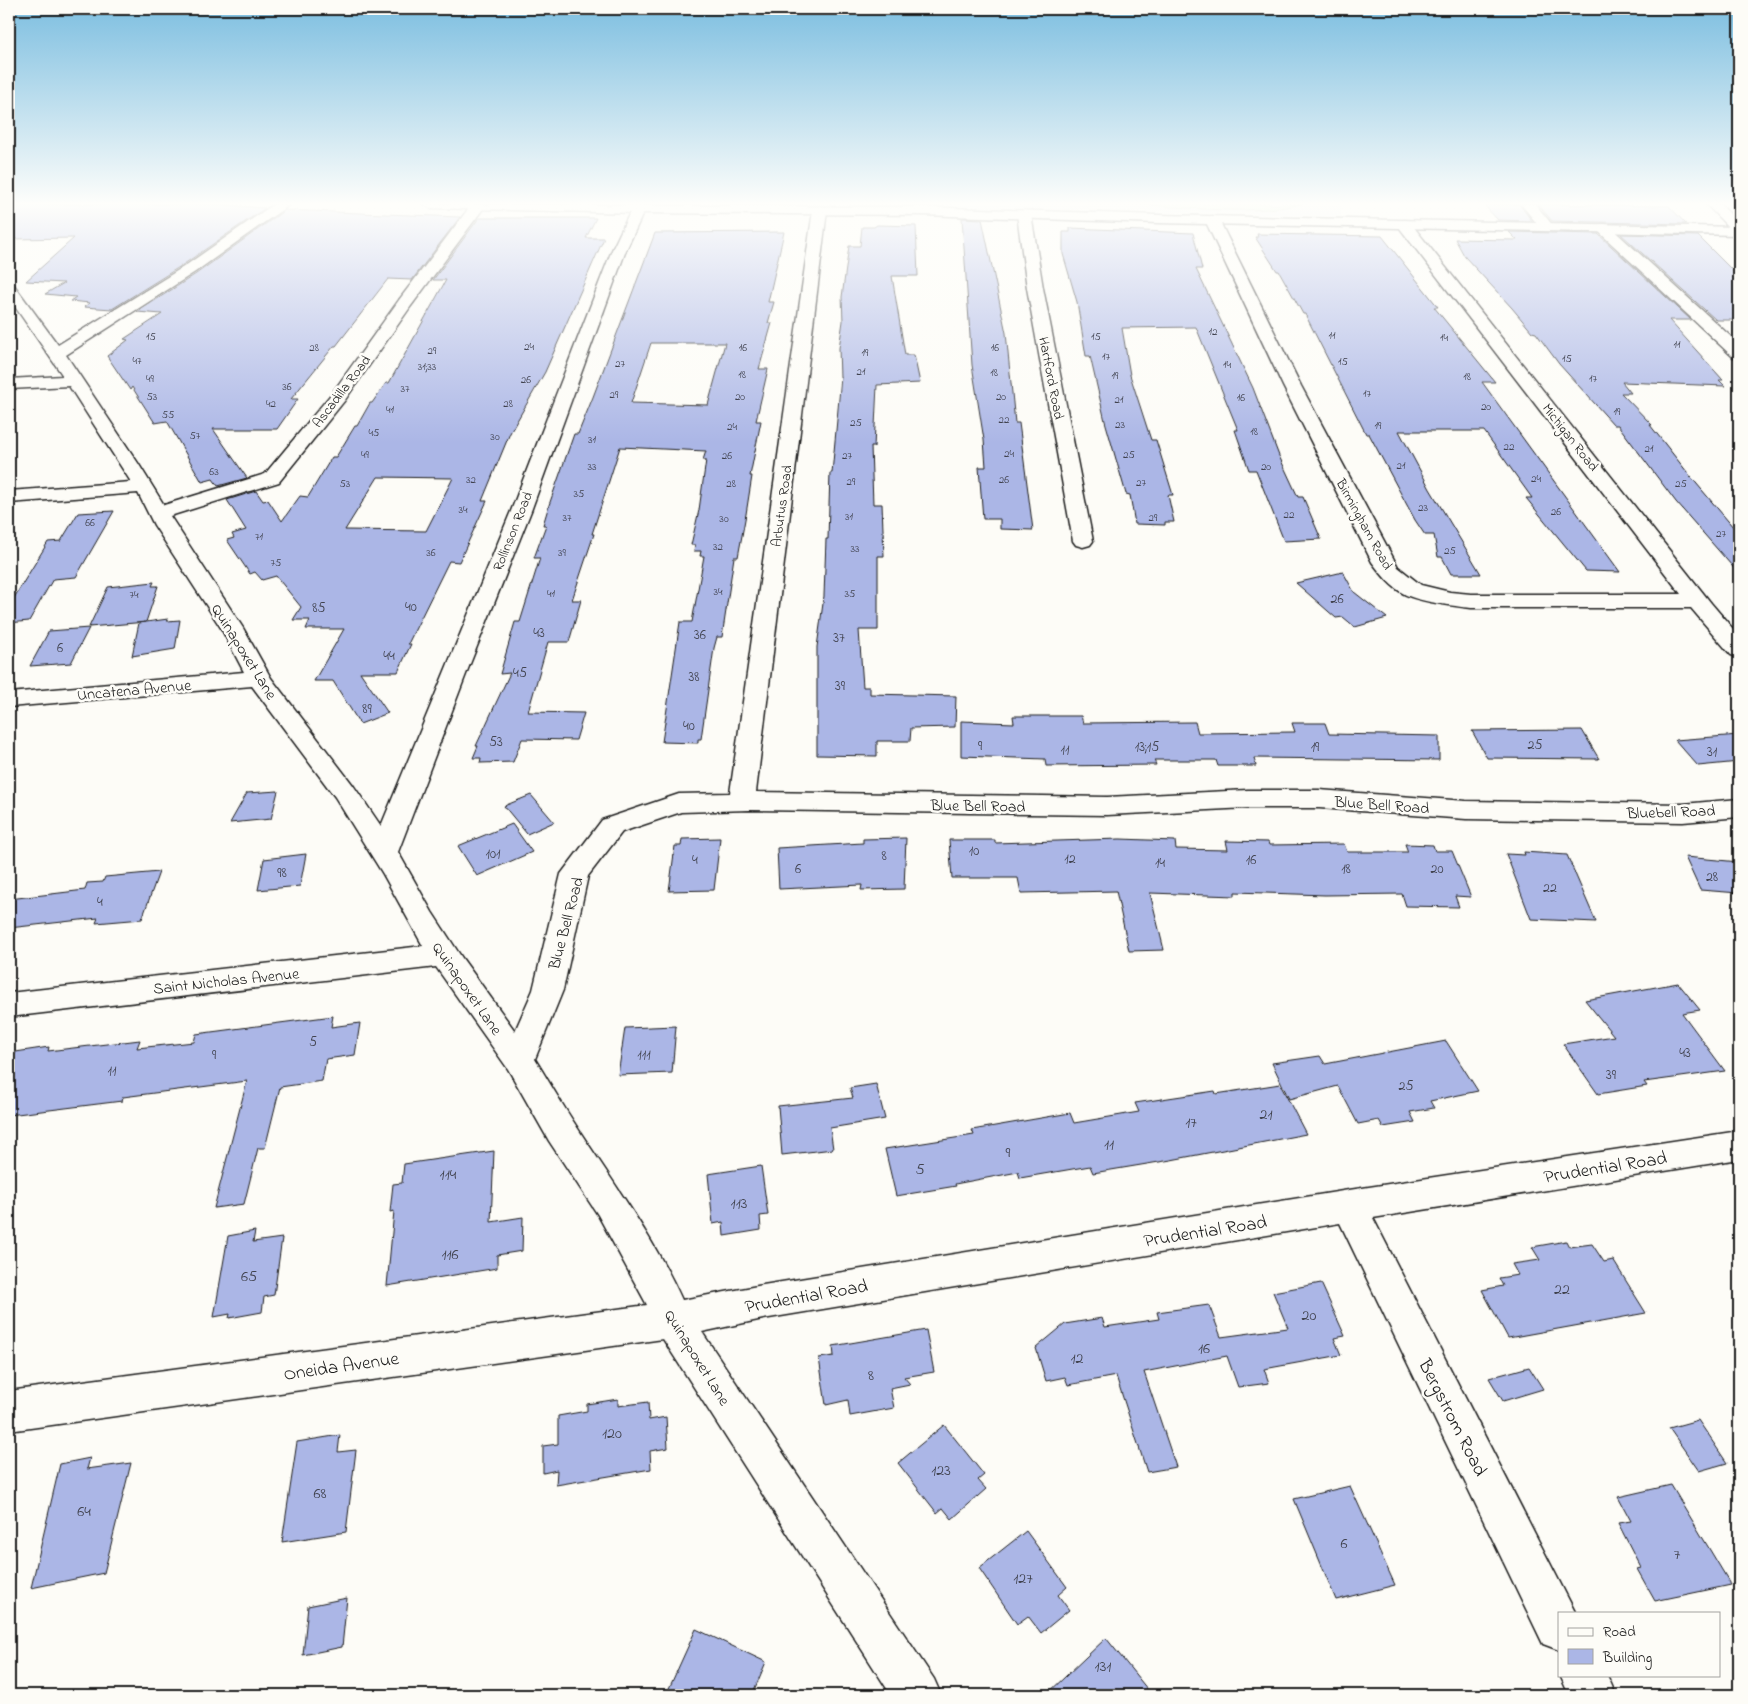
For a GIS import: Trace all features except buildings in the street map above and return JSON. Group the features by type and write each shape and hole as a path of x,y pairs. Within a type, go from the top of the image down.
{"street":[{"path":"57,353 167,284"},
{"name":"Ascadilla Road","path":"9,498 151,500 272,478 339,396 420,284"},
{"name":"Rollinson Road","path":"384,853 456,669 521,511 606,284"},
{"name":"Arbutus Road","path":"742,802 810,284"},
{"name":"Hartford Road","path":"1035,284 1083,542"},
{"name":"Birmingham Road","path":"1243,284 1292,386 1383,562 1401,583 1424,594 1471,601 1699,601"},
{"name":"Michigan Road","path":"1451,284 1739,650"},
{"path":"1663,284 1739,353"},
{"name":"Quinapoxet Lane","path":"11,293 75,380 151,500 174,541 232,628 259,678 344,791 396,871 420,917 444,955 519,1060 561,1131 610,1204 656,1283 672,1320 868,1622 918,1695"},
{"path":"9,384 75,380"},
{"name":"Uncatena Avenue","path":"9,700 259,678"},
{"name":"Blue Bell Road","path":"519,1060 548,990 575,874 612,826 679,803 1107,806 1319,799 1466,810 1602,813"},
{"name":"Bluebell Road","path":"1602,813 1683,813 1739,808"},
{"name":"Saint Nicholas Avenue","path":"9,1005 444,955"},
{"name":"Prudential Road","path":"672,1320 763,1302 1349,1206 1739,1145"},
{"name":"Bergstrom Road","path":"1349,1206 1558,1626"},
{"name":"Oneida Avenue","path":"9,1411 672,1320"},
{"path":"1584,1676 1593,1695"}]}
